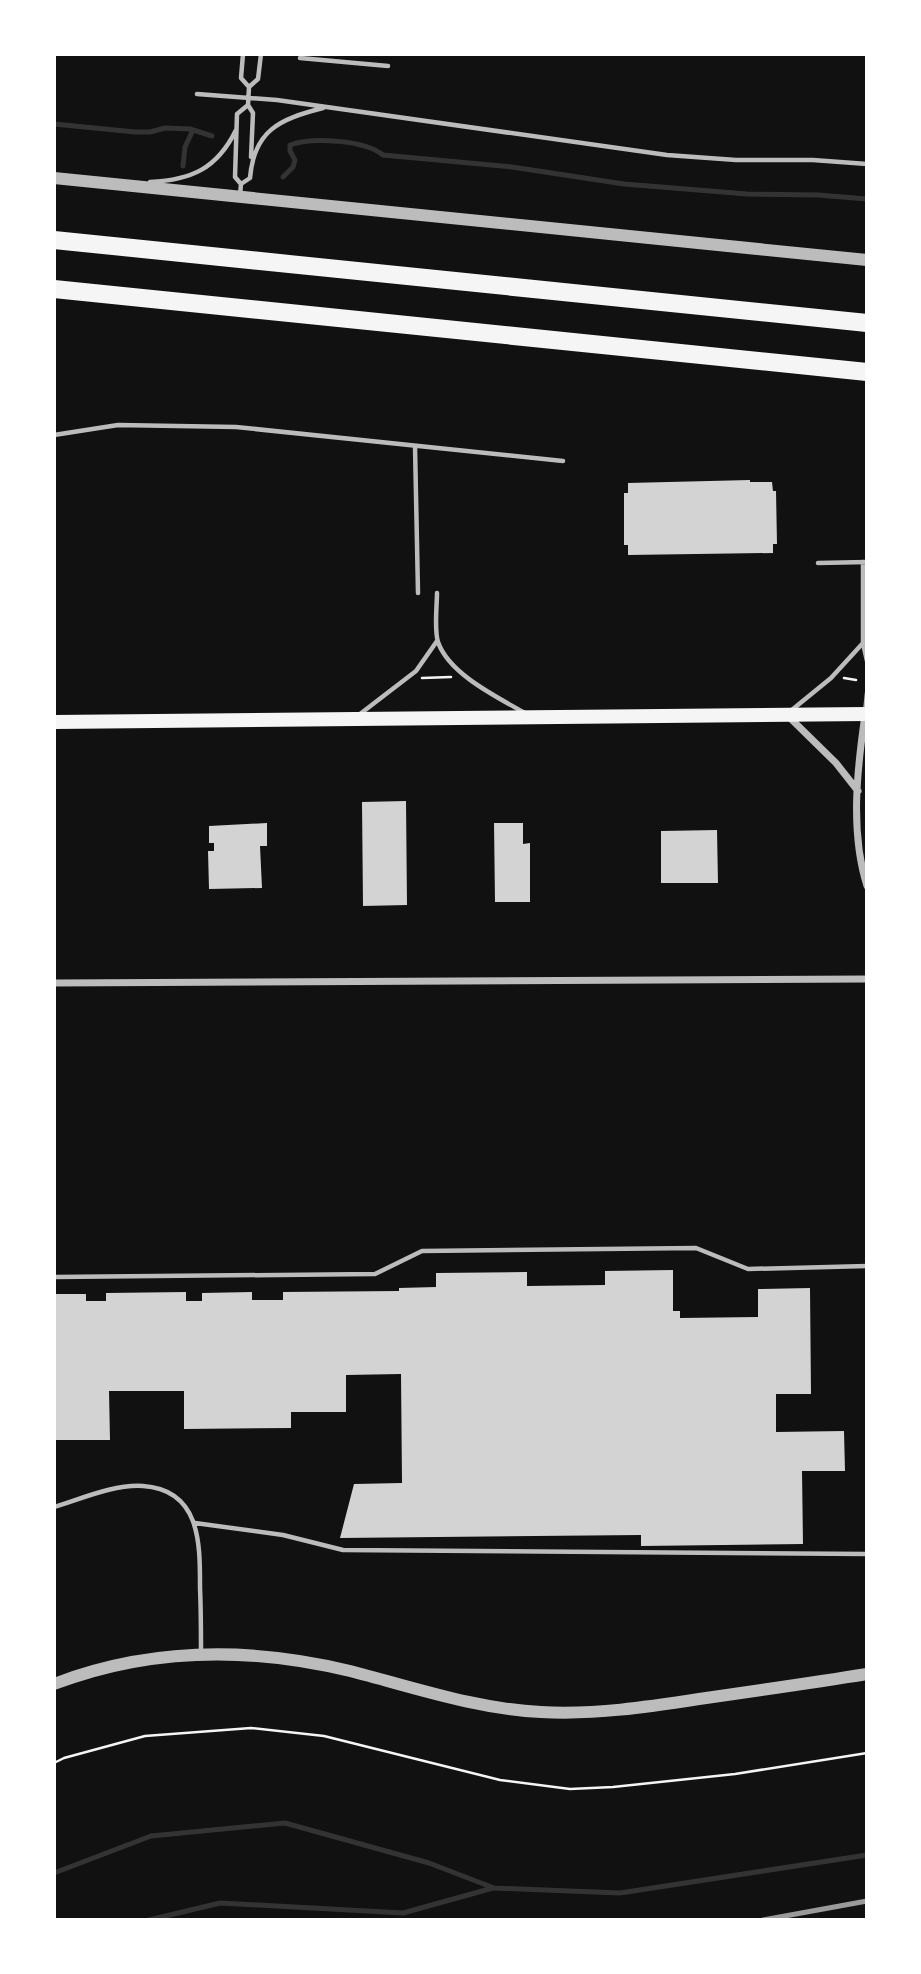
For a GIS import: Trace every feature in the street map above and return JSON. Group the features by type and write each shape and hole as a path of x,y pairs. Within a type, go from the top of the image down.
{"highway":[{"path":"54,240 867,323"},
{"path":"54,289 867,372"},
{"path":"54,301 135,298"}],"main road":[{"path":"54,722 866,714"}],"street":[{"path":"54,178 111,184 240,190 867,260"},
{"path":"866,714 859,757 858,791 860,857 867,886"},
{"path":"786,715 836,763 858,791"},
{"path":"54,983 867,979"},
{"path":"54,1684 90,1671 129,1662 201,1653 239,1653 311,1662 476,1703 542,1713 575,1713 637,1708 867,1674"}],"lane":[{"path":"243,54 241,78 249,87 248,105 253,113 250,178 240,190 235,177 237,114 248,105"},
{"path":"249,87 258,79 261,54"},
{"path":"300,58 388,66"},
{"path":"197,94 327,107 667,155 867,164"},
{"path":"251,158 266,133 278,122 327,107"},
{"path":"111,184 167,181 209,167 229,145 236,130"},
{"path":"54,435 118,425 236,427 563,461"},
{"path":"415,446 418,593"},
{"path":"818,563 865,562 863,643 867,661"},
{"path":"354,719 415,671 437,641 437,593"},
{"path":"437,641 464,676 534,718"},
{"path":"786,715 831,678 863,643"},
{"path":"866,714 867,693"},
{"path":"54,1277 375,1274 422,1251 485,1250 696,1248 748,1269 867,1266"},
{"path":"54,1507 116,1489 142,1485 165,1490 184,1504 195,1523 200,1545 201,1653"},
{"path":"195,1523 283,1535 344,1550 867,1554"}],"path":[{"path":"419,678 452,677"},
{"path":"844,678 856,680"},
{"path":"54,1763 145,1736 251,1728 324,1736 500,1780 570,1789 735,1774 867,1753"}],"building":[{"path":"750,480 772,482 773,491 776,491 777,544 773,544 773,553 628,555 628,545 624,545 624,493 628,493 628,483"},
{"path":"406,801 407,905 363,906 362,802"},
{"path":"267,823 267,846 260,846 262,888 209,889 208,851 214,851 214,843 209,843 209,826"},
{"path":"494,823 523,823 523,844 530,843 530,902 495,902"},
{"path":"717,830 718,883 661,883 661,831"},
{"path":"673,1270 673,1311 680,1311 680,1318 758,1317 758,1289 810,1288 811,1394 776,1394 776,1432 844,1431 845,1471 802,1471 803,1544 641,1546 641,1535 340,1538 354,1484 402,1483 401,1374 346,1375 346,1412 291,1412 291,1428 184,1429 184,1391 109,1391 110,1440 54,1440 54,1294 86,1294 86,1301 106,1301 106,1293 186,1292 186,1301 202,1301 202,1293 252,1292 252,1300 283,1300 283,1292 399,1291 399,1288 436,1287 436,1273 527,1272 527,1286 605,1285 605,1271"}],"waterway":[{"path":"54,124 135,132 165,128 190,129 212,136"},
{"path":"183,166 185,147 193,130"},
{"path":"283,177 293,167 295,160 290,145 311,141 338,141 364,146 383,155 512,167 624,184 747,194 867,199"},
{"path":"54,1873 151,1836 285,1823 429,1863 494,1888 620,1893 867,1855"},
{"path":"149,1920 220,1903 403,1913 493,1888"}],"railway":[{"path":"763,1920 867,1901"}]}
